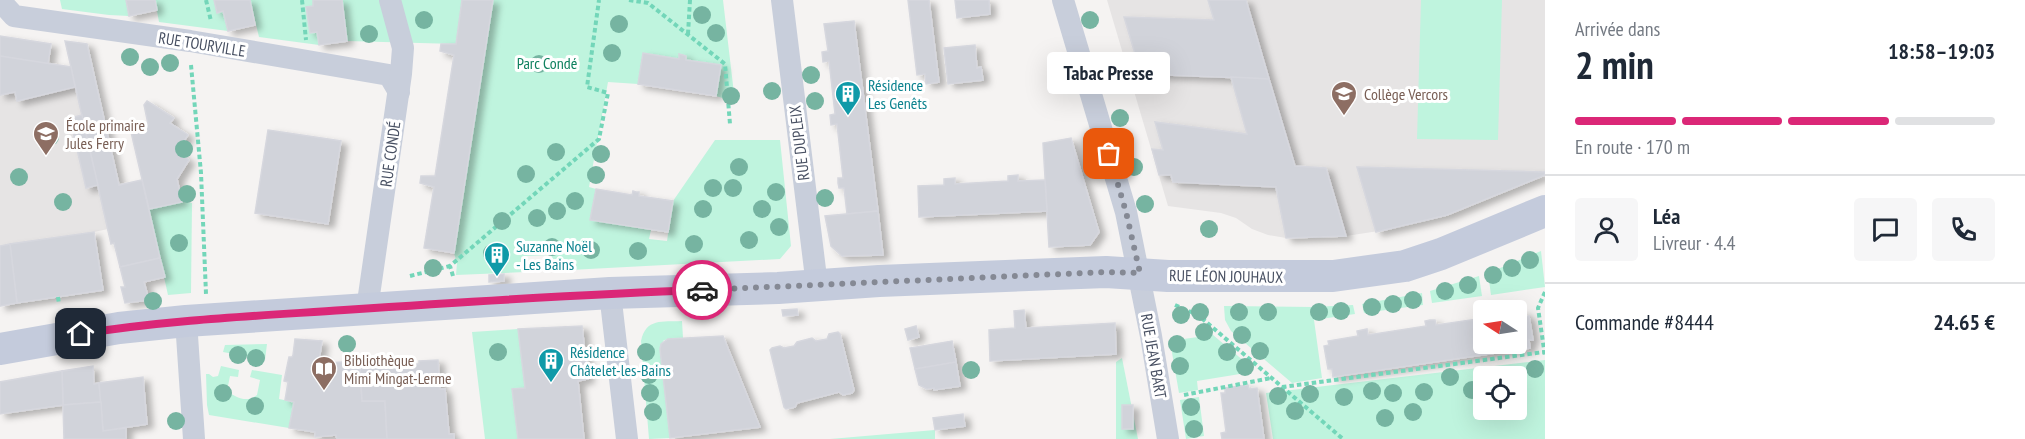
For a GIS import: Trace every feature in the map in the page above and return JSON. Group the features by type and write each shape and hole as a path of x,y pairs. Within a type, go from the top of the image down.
{"street":[{"name":"RUE TOURVILLE","path":"2,0 14,16 190,41 309,61 389,75 400,83"},
{"name":"RUE CONDÉ","path":"367,309 400,83 403,48 390,0"},
{"name":"RUE DUPLEIX","path":"782,0 817,286"},
{"name":"RUE JEAN BART","path":"1063,0 1126,212 1140,273 1168,439"},
{"name":"RUE LÉON JOUHAUX","path":"0,349 119,328 186,321 610,293 1106,272 1168,276 1301,277 1368,273 1405,266 1441,254 1545,211"},
{"path":"610,293 627,439"},
{"path":"186,321 194,439"}],"path":[{"path":"302,0 309,61"},
{"path":"407,277 450,266 599,139 608,93 587,87 599,0"},
{"path":"629,0 648,3 725,64 730,124"},
{"path":"688,35 690,0"},
{"path":"190,41 201,173 206,298"},
{"path":"450,266 460,303"},
{"path":"1282,387 1545,354 1538,308 1545,292"},
{"path":"58,297 59,303"},
{"path":"1175,304 1198,315 1342,439"},
{"path":"1176,396 1272,378"}],"shaded area":[{"name":"Collège Vercors","path":"1107,0 1545,0 1545,175 1447,215 1398,228 1346,236 1286,238 1268,235 1252,229 1236,218 1221,213 1168,206"},
{"name":"École primaire Jules Ferry","path":"0,56 71,67 108,229 94,232 103,290 0,306"}],"green space":[{"path":"60,0 126,0 129,16 62,9"},
{"path":"155,0 214,0 217,13 223,11 228,31 159,22"},
{"path":"250,0 313,0 313,6 306,8 310,33 317,32 319,45 259,37"},
{"path":"342,0 462,0 456,44 347,41"},
{"name":"Parc Condé","path":"493,0 723,0 735,102 716,96 721,65 686,60 686,56 680,54 679,59 643,54 638,84 608,82 589,187 596,189 591,220 651,230 649,239 667,241 673,201 715,140 780,140 791,246 780,259 551,271 552,255 525,256 525,272 456,275 457,263 454,253"},
{"path":"1421,0 1502,0 1498,140 1417,139"},
{"path":"182,202 192,203 191,293 168,295 149,209"},
{"path":"1541,251 1545,287 1491,295 1488,273"},
{"path":"1479,276 1482,296 1432,303 1430,291"},
{"path":"1422,293 1423,305 1364,313 1362,304"},
{"path":"1353,305 1355,314 1314,320 1322,378 1292,383 1231,331 1225,320 1224,306 1313,307"},
{"path":"682,321 683,338 664,340 660,346 670,438 649,439 641,341 643,334 651,325"},
{"path":"518,329 525,388 512,389 518,439 485,439 472,332"},
{"path":"1213,335 1251,367 1246,373 1197,381 1198,390 1179,393 1171,347 1176,340"},
{"path":"267,344 265,360 223,352 225,345"},
{"path":"1122,358 1138,439 1116,439 1116,362"},
{"path":"1545,360 1545,439 1273,439 1266,393 1473,369 1473,420 1527,420 1527,366 1494,366"},
{"path":"221,366 239,370 238,377 230,376 227,391 242,399 249,399 257,395 260,380 250,377 252,370 282,375 279,399 294,402 289,428 209,415 206,374 213,377 218,376"},
{"path":"1199,397 1204,436 1186,439 1180,400"},
{"path":"935,430 935,439 830,439"}],"building":[{"path":"126,0 155,0 157,10 129,16"},
{"path":"214,0 250,0 255,25 228,31 223,11 217,13"},
{"path":"313,0 342,0 347,41 319,45 317,32 310,33 306,7 313,6"},
{"path":"462,0 493,0 454,253 424,248 434,187 420,183 421,176 435,176 454,55 440,51 441,44 456,44"},
{"path":"908,0 929,0 939,82 926,84 925,74 917,75"},
{"path":"955,0 989,0 990,14 957,18"},
{"path":"1208,0 1246,0 1269,79 1141,74 1124,17 1214,20"},
{"name":"Résidence Les Genêts","path":"854,21 878,211 847,214 844,188 839,188 838,183 838,178 843,178 837,124 831,125 830,115 835,114 829,61 823,62 822,52 828,51 824,24"},
{"path":"0,36 51,44 48,64 0,56"},
{"path":"65,41 87,44 119,185 142,180 160,258 120,267 114,243 111,244"},
{"path":"975,45 977,68 981,67 983,80 948,84 944,48"},
{"path":"643,53 679,59 679,54 686,56 686,60 721,65 716,96 638,84"},
{"path":"0,56 71,67 75,87 17,101 15,92 0,95"},
{"path":"1231,77 1269,79 1295,166 1326,168 1346,236 1286,238 1276,187 1173,182 1171,175 1159,175 1152,149 1163,150 1155,122 1247,134"},
{"path":"147,101 174,118 170,123 188,135 177,152 189,160 177,179 182,202 149,209 131,132 146,129 148,124 144,105"},
{"path":"82,115 85,130 73,132 70,118"},
{"path":"85,130 98,185 86,188 73,132"},
{"path":"268,130 341,141 328,224 255,213"},
{"path":"1071,138 1099,232 1090,245 1049,247 1043,143"},
{"path":"1357,167 1545,172 1545,175 1447,215 1376,232"},
{"path":"1018,175 1018,181 1045,180 1047,211 919,217 918,186 944,185 944,179 955,178 955,184 1008,181 1008,176"},
{"path":"596,189 632,195 633,191 639,192 639,196 673,201 668,232 590,220"},
{"path":"878,211 883,255 842,256 831,246 825,216"},
{"path":"94,232 103,290 17,303 10,244"},
{"path":"10,244 17,303 0,306 0,246"},
{"path":"160,258 165,277 144,282 149,300 125,303 121,287 125,287 120,267"},
{"name":"Suzanne Noël - Les Bains","path":"504,274 504,281 489,282 489,275"},
{"path":"797,309 798,315 783,316 782,310"},
{"path":"1024,310 1026,328 1115,323 1116,354 990,361 989,330 1015,328 1014,311"},
{"path":"1527,316 1529,316 1533,340 1529,340 1530,348 1527,348"},
{"path":"1430,320 1435,320 1436,325 1473,320 1473,354 1489,354 1333,377 1332,369 1328,369 1324,346 1329,345 1328,341 1358,336 1357,331 1367,329 1368,335 1426,326 1425,321"},
{"name":"Résidence Châtelet-les-Bains","path":"582,326 588,379 578,381 584,439 518,439 512,389 525,388 518,329"},
{"path":"916,326 919,337 908,340 905,329"},
{"path":"838,332 854,390 852,393 843,395 839,392 797,403 795,407 786,409 770,350 780,346 784,348 794,346 797,342 812,338 816,341 827,339 829,334"},
{"path":"723,336 760,427 670,438 661,344 668,339"},
{"name":"Bibliothèque Mimi Mingat-Lerme","path":"295,339 322,341 320,368 328,368 327,363 359,361 362,401 385,401 387,439 337,439 336,435 315,437 315,432 289,428 294,402 285,400 288,382 284,381 289,357 293,355"},
{"path":"952,341 956,362 915,369 910,348"},
{"path":"385,359 386,364 360,366 359,360"},
{"path":"438,360 440,389 445,389 449,434 454,434 454,439 387,439 385,401 362,401 360,366 419,364 419,361"},
{"path":"956,362 960,386 934,390 934,388 927,389 919,385 915,369"},
{"path":"93,366 94,384 99,383 101,402 63,405 62,371"},
{"path":"62,371 63,405 0,414 0,382"},
{"path":"143,377 147,424 103,431 99,383"},
{"path":"1248,385 1249,389 1257,388 1264,439 1222,439 1221,433 1226,432 1221,393 1225,393 1225,388"},
{"path":"101,402 103,431 126,428 126,439 64,439 63,405"},
{"path":"1122,405 1133,405 1133,429 1122,429"},
{"path":"963,414 965,426 935,430 933,418"}],"way so far":[{"path":"702,290 1106,272 1140,273 1126,212 1109,154"}],"place":[{"name":"Résidence Les Genêts","path":"848,117"},
{"name":"Collège Vercors","path":"1344,117"},
{"name":"Tabac Presse","path":"1109,154"},
{"name":"École primaire Jules Ferry","path":"46,157"},
{"name":"Suzanne Noël - Les Bains","path":"497,278"},
{"name":"Résidence Châtelet-les-Bains","path":"551,384"},
{"name":"Bibliothèque Mimi Mingat-Lerme","path":"324,392"}],"route":[{"path":"81,334 186,321 610,293 702,290"}]}
